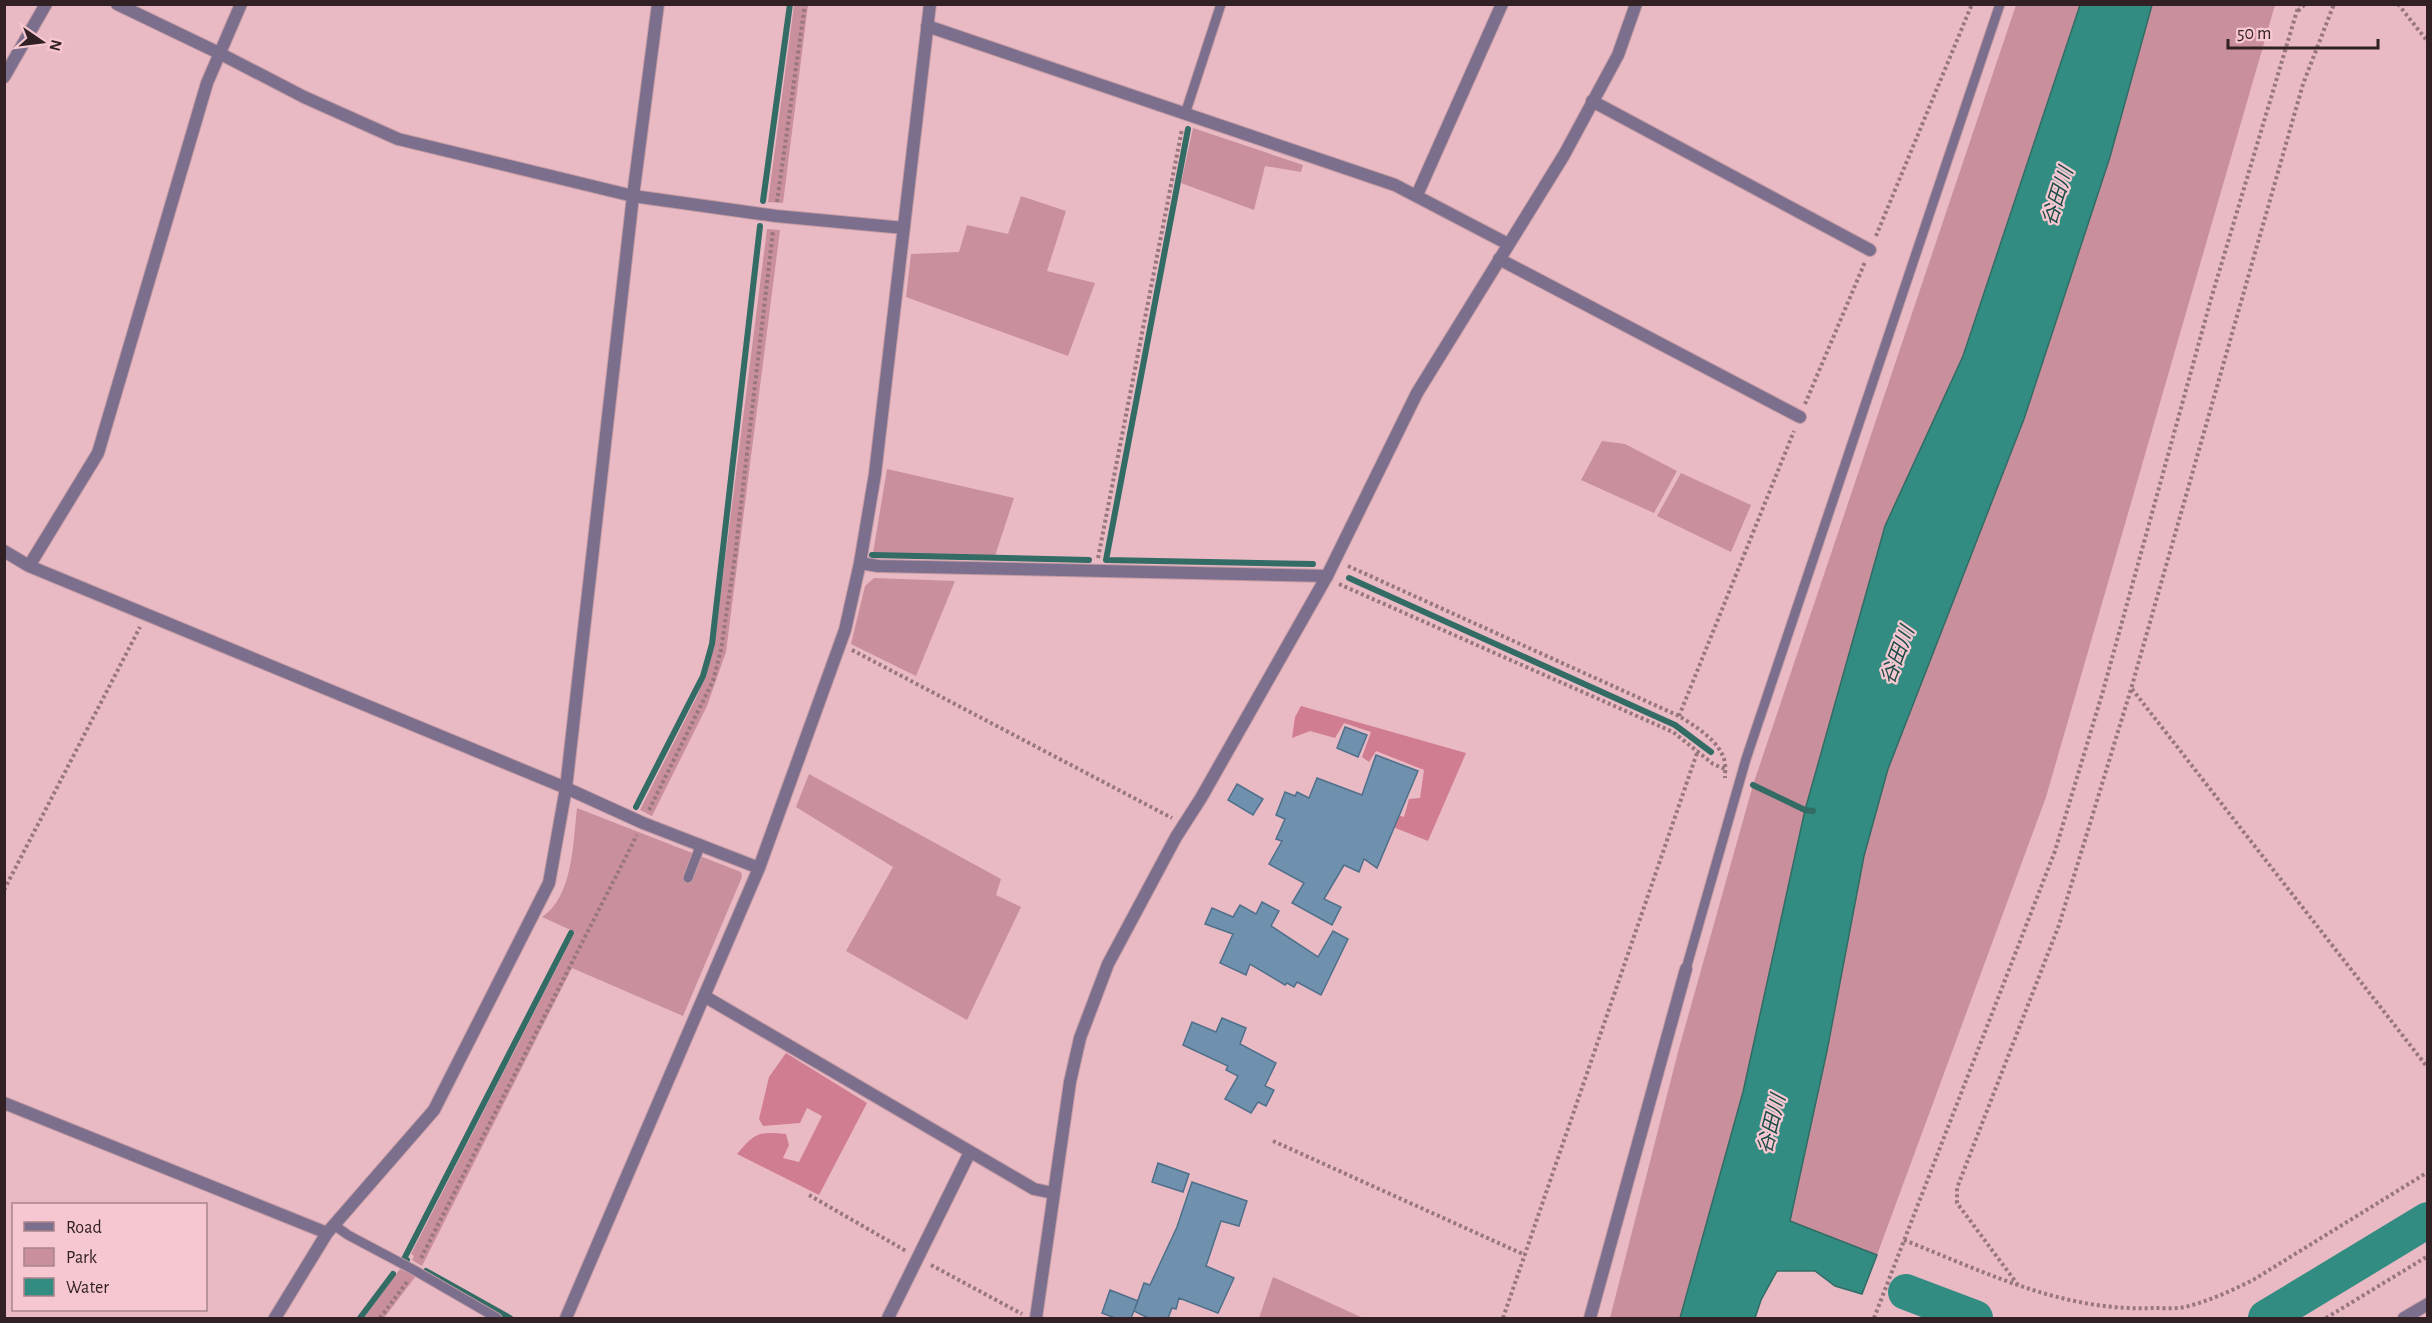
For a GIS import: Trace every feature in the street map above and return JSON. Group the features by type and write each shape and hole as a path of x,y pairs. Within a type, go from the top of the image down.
{"street":[{"path":"4,77 46,4"},
{"path":"117,4 219,53 304,98 398,139 633,196 776,216 904,228"},
{"path":"29,566 98,453 207,83 241,4"},
{"path":"275,1318 331,1229 434,1110 549,883 566,788 633,196 658,4"},
{"path":"566,1318 759,868 841,644 860,563 875,474 930,4"},
{"path":"1417,195 1502,4"},
{"path":"1035,1318 1070,1082 1096,992 1129,923 1327,576 1417,393 1564,154 1618,55 1636,4"},
{"path":"927,26 1417,195 1508,244"},
{"path":"1592,101 1870,250"},
{"path":"1499,259 1800,417"},
{"path":"4,551 29,566 566,788 643,823 759,868"},
{"path":"860,563 878,566 1098,569 1327,576"},
{"path":"1590,1318 1686,969"},
{"path":"704,996 1034,1189 1053,1194"},
{"path":"4,1103 331,1229"},
{"path":"888,1318 970,1152"},
{"path":"2404,1318 2427,1304"}],"lane":[{"path":"1185,114 1221,4"},
{"path":"1686,969 1746,759 2000,4"},
{"path":"688,878 701,844"},
{"path":"331,1229 348,1235 414,1270 497,1318"}],"path":[{"path":"777,202 805,4"},
{"path":"1679,717 1800,417 1972,4"},
{"path":"1874,1318 2055,851 2103,691 2211,299 2299,4"},
{"path":"2296,14 2305,4"},
{"path":"2018,1285 1958,1203 1958,1188 2059,925 2131,689 2303,84 2334,4"},
{"path":"2398,4 2427,42"},
{"path":"1098,569 1185,114"},
{"path":"647,814 713,681 721,650 735,556 774,229"},
{"path":"1347,566 1679,717 1696,727 1716,746 1725,760 1724,790"},
{"path":"1338,584 1673,732 1713,764 1725,770"},
{"path":"4,890 146,615"},
{"path":"841,644 1185,825"},
{"path":"2131,689 2427,1068"},
{"path":"1503,1318 1698,750"},
{"path":"419,1262 638,834"},
{"path":"1273,1141 1526,1255"},
{"path":"1904,1240 2057,1299 2101,1308 2183,1307 2222,1295 2253,1280 2427,1172"},
{"path":"2326,1318 2427,1256"},
{"path":"380,1318 406,1282"}],"green space":[{"path":"794,5 808,5 783,203 768,202"},
{"path":"2016,5 2080,5 1963,356 1885,526 1743,1092 1680,1318 1610,1318 1678,1052 1753,785"},
{"path":"2152,5 2275,5 2046,797 1877,1255 1790,1221 1827,1051 1864,856 1888,769 2024,419 2110,157"},
{"path":"1193,128 1303,165 1301,172 1265,166 1254,210 1181,183"},
{"path":"1021,196 1066,211 1047,271 1095,283 1068,356 906,297 911,254 959,252 967,225 1008,234"},
{"path":"767,229 780,230 726,652 707,706 652,816 640,810 698,694 714,647"},
{"path":"1602,441 1625,444 1677,471 1654,513 1581,480"},
{"path":"887,469 1014,498 995,556 873,553"},
{"path":"1681,473 1751,505 1731,552 1657,516"},
{"path":"874,578 955,581 916,676 851,644 865,586"},
{"path":"809,774 1001,879 996,895 1021,907 967,1020 846,951 893,867 796,807"},
{"path":"577,808 741,872 742,877 683,1016 572,968 422,1266 412,1260 414,1256 411,1254 575,932 542,917 552,908 566,883"},
{"path":"400,1269 416,1276 384,1318 364,1318"},
{"path":"1273,1277 1363,1318 1259,1318"}],"shaded area":[{"path":"1301,706 1466,753 1428,841 1363,815 1366,804 1404,817 1409,799 1420,798 1424,770 1376,751 1369,762 1362,757 1371,732 1344,723 1335,738 1310,731 1292,738 1295,717"},
{"path":"786,1053 867,1103 819,1195 737,1154 758,1135 763,1133 786,1134 789,1145 783,1158 799,1162 822,1116 807,1108 800,1123 763,1126 759,1119 769,1077"}],"water":[{"name":"谷田川","path":"2080,5 2152,5 2110,157 2024,419 1888,769 1864,856 1827,1051 1790,1221 1877,1255 1862,1294 1835,1286 1815,1271 1777,1271 1761,1300 1755,1318 1680,1318 1743,1092 1805,810 1885,526 1963,356"}],"building":[{"path":"1345,727 1367,735 1358,757 1337,748"},
{"path":"1376,755 1418,771 1377,868 1364,859 1359,872 1344,865 1324,899 1341,907 1332,925 1292,903 1304,883 1269,864 1282,841 1276,839 1285,819 1276,815 1285,792 1295,796 1297,792 1309,798 1317,778 1362,795"},
{"path":"1237,784 1263,799 1253,815 1228,800"},
{"path":"1262,902 1279,911 1271,926 1318,957 1333,931 1348,939 1321,995 1297,982 1294,987 1287,983 1285,985 1250,964 1246,975 1220,963 1233,934 1205,924 1212,908 1233,917 1240,905 1256,914"},
{"path":"1222,1018 1246,1028 1240,1044 1276,1063 1265,1086 1274,1090 1266,1106 1258,1102 1251,1113 1225,1099 1238,1076 1226,1070 1228,1066 1183,1045 1192,1022 1216,1032"},
{"path":"1158,1163 1189,1174 1183,1192 1152,1182"},
{"path":"1192,1182 1247,1201 1239,1226 1221,1221 1206,1266 1234,1278 1218,1313 1179,1298 1176,1309 1172,1308 1168,1318 1148,1318 1134,1311 1144,1283 1150,1285 1177,1227"},
{"path":"1110,1290 1138,1301 1131,1318 1115,1318 1102,1313"}],"waterway":[{"path":"763,201 790,4"},
{"path":"1188,129 1106,560 1313,564"},
{"path":"636,807 703,676 712,644 760,226"},
{"path":"872,555 1089,560"},
{"path":"1349,578 1675,725 1711,752"},
{"path":"1753,785 1805,810 1813,811"},
{"path":"407,1260 404,1259 571,933"},
{"path":"2266,1318 2428,1220"},
{"path":"426,1271 510,1318"},
{"path":"360,1318 393,1274"},
{"path":"1906,1292 1975,1318"},
{"path":"1928,1318 1934,1303"}]}
